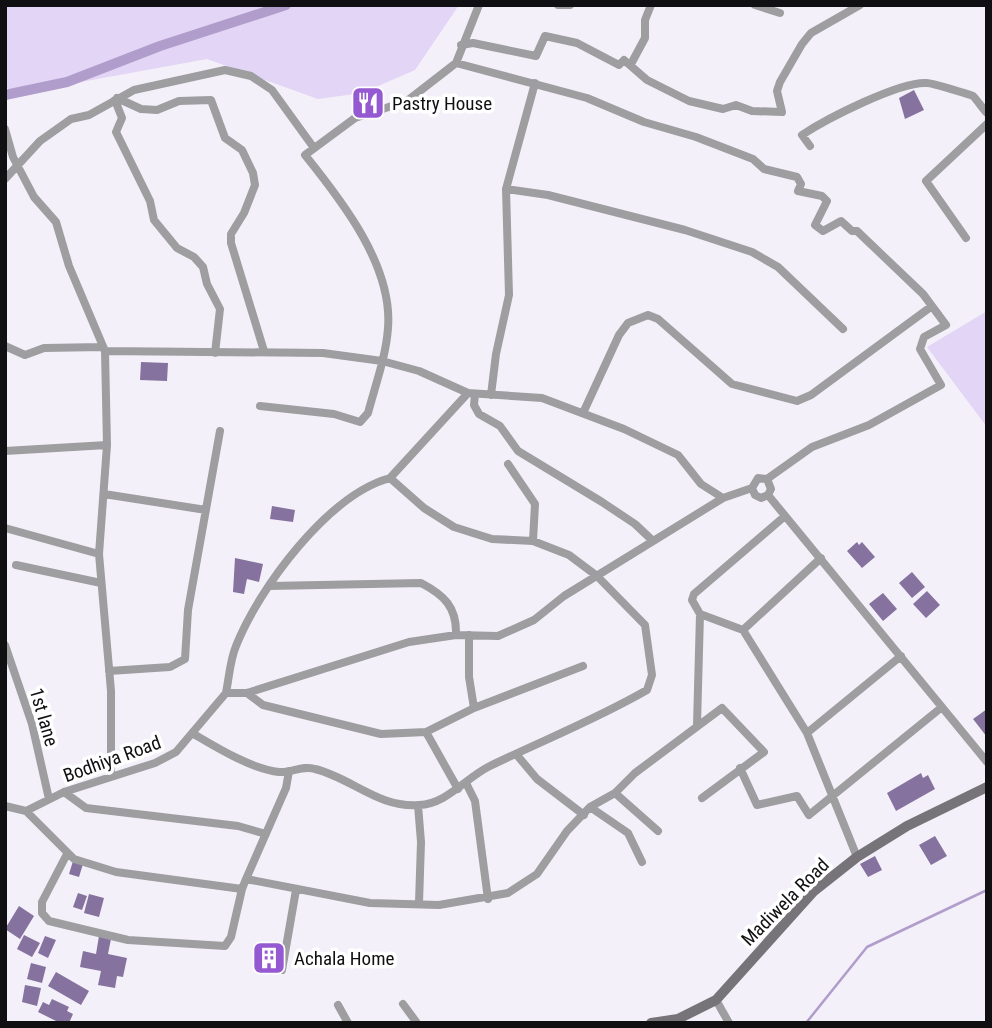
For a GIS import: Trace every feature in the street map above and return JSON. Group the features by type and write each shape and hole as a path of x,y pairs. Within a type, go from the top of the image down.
{"main road":[{"name":"Madiwela Road","path":"651,1023 678,1019 716,1000 814,891 857,857 907,826 987,787"}],"street":[{"path":"260,406 334,414 360,422 368,413 388,327 383,287 364,239 338,195 305,155 355,118 407,101 456,62 478,5"},
{"path":"558,5 570,5"},
{"path":"631,64 645,38 645,20 651,5"},
{"path":"755,5 780,13"},
{"path":"461,45 473,43 536,56 545,36 558,37 577,43 619,65 625,60 647,80 688,101 723,109 736,105 751,111 782,112 778,91 780,82 802,44 811,33 859,5"},
{"path":"456,62 587,98 644,122 696,136 753,159 764,169 797,177 801,184 798,191 822,196 828,201 818,215 815,225 818,229 823,231 841,221 852,231 857,230 932,306 946,325 924,337 920,349 942,385 869,425 812,447 767,479 755,481 751,488 723,498 522,625 498,636 456,635 408,642 247,694 226,693 236,647 269,586 327,515 379,481 390,478 472,394"},
{"path":"5,179 56,129 71,119 89,115 134,90 225,70 251,76 272,90 314,148"},
{"path":"810,146 802,135 858,105 915,84 929,82 971,94 987,113"},
{"path":"491,396 496,354 509,295 506,188 535,83"},
{"path":"116,99 141,109 157,110 179,101 211,100 225,138 242,150 253,173 255,185 244,213 231,234 231,243 264,351"},
{"path":"116,99 122,118 116,132 150,201 155,219 177,248 194,257 203,267 207,284 220,309 215,353"},
{"path":"966,238 926,181 987,124"},
{"path":"5,129 18,167 34,197 56,222 69,266 104,349 107,445 99,554 109,671 111,776"},
{"path":"506,188 560,198 685,230 752,251 778,267 843,329"},
{"path":"583,413 619,335 628,323 648,315 658,319 732,384 797,401 811,395 932,306"},
{"path":"5,346 25,355 44,348 215,353 264,351 323,353 382,361 419,371 472,394 542,398 583,413 678,456 701,484 723,498"},
{"path":"472,394 479,414 500,426 518,451 602,502 635,524 653,541"},
{"path":"109,671 170,667 185,659 188,610 220,431"},
{"path":"5,451 107,445"},
{"path":"508,464 535,503 533,541"},
{"path":"192,733 226,753 278,772 303,766 328,772 384,802 418,806 430,804 458,789 485,769 602,716 647,690 652,674 645,625 597,576 569,555 533,541 492,539 454,527 424,508 390,478"},
{"path":"767,479 771,489 768,495"},
{"path":"751,488 758,497 768,495"},
{"path":"104,494 206,510"},
{"path":"768,495 987,762"},
{"path":"697,725 700,614 692,600 694,594 785,516"},
{"path":"5,528 99,554"},
{"path":"743,630 821,558"},
{"path":"16,565 101,583"},
{"path":"269,586 421,583 440,593 452,606 457,621 456,635"},
{"path":"700,614 743,630 807,733 830,796 857,857"},
{"path":"470,635 469,677 474,708"},
{"name":"1st lane","path":"5,645 32,724 49,799"},
{"path":"807,733 901,656"},
{"path":"247,694 263,705 381,734 426,732 474,708 583,666"},
{"name":"Bodhiya Road","path":"26,811 64,792 155,763 176,752 226,693"},
{"path":"740,768 757,805 797,796 809,815 942,706"},
{"path":"246,879 370,903 439,905 488,899 508,893 537,874 567,831 590,807 615,793 635,773 722,708 764,752 702,798"},
{"path":"426,732 458,789"},
{"path":"516,754 537,779 584,815"},
{"path":"67,854 42,902 42,913 49,921 128,940 225,946 231,937 242,889 286,788 289,771"},
{"path":"466,783 475,801 488,899"},
{"path":"64,792 86,808 238,826 266,834"},
{"path":"615,793 658,831"},
{"path":"5,806 26,811 67,854 116,872 242,889"},
{"path":"418,806 421,842 419,903"},
{"path":"590,807 628,832 642,862"},
{"path":"282,970 296,890"},
{"path":"716,1000 729,1023"},
{"path":"403,1004 416,1023"},
{"path":"338,1005 348,1023"}],"shaded area":[{"path":"5,5 459,5 415,70 362,93 318,99 207,59 15,94 5,86"},
{"path":"987,311 987,427 927,347"}],"building":[{"path":"914,90 924,110 905,119 899,98"},
{"path":"141,362 168,363 167,381 140,380"},
{"path":"272,506 295,510 293,522 270,519"},
{"path":"857,542 859,545 862,542 875,557 862,568 847,551"},
{"path":"235,558 263,564 259,582 247,579 244,594 233,592"},
{"path":"912,572 925,587 912,598 899,583"},
{"path":"927,591 940,605 926,618 913,604"},
{"path":"883,593 897,609 883,621 869,604"},
{"path":"987,709 987,737 973,719"},
{"path":"921,773 923,778 928,775 935,789 896,811 887,793"},
{"path":"935,836 947,856 931,865 919,845"},
{"path":"875,856 882,870 868,877 860,864"},
{"path":"73,861 83,864 79,877 69,874"},
{"path":"78,893 87,896 82,910 73,907"},
{"path":"89,894 104,898 99,917 84,913"},
{"path":"19,906 34,916 20,939 5,929"},
{"path":"24,935 40,943 32,957 17,949"},
{"path":"45,936 56,940 48,958 38,953"},
{"path":"99,936 111,939 108,954 127,958 123,977 117,976 115,988 98,985 101,971 80,967 83,951 96,954"},
{"name":"Achala Home","path":"266,947 277,951 272,969 260,966"},
{"path":"31,963 46,967 42,983 27,979"},
{"path":"56,972 89,991 81,1005 48,986"},
{"path":"25,985 41,988 37,1006 22,1002"},
{"path":"52,999 69,1007 67,1011 73,1014 69,1023 60,1023 38,1012 43,1002 49,1005"}],"waterway":[{"path":"5,95 67,82 160,46 286,5"},
{"path":"806,1023 867,947 987,890"}],"place":[{"name":"Pastry House","path":"368,103"},
{"name":"Achala Home","path":"269,958"}]}
